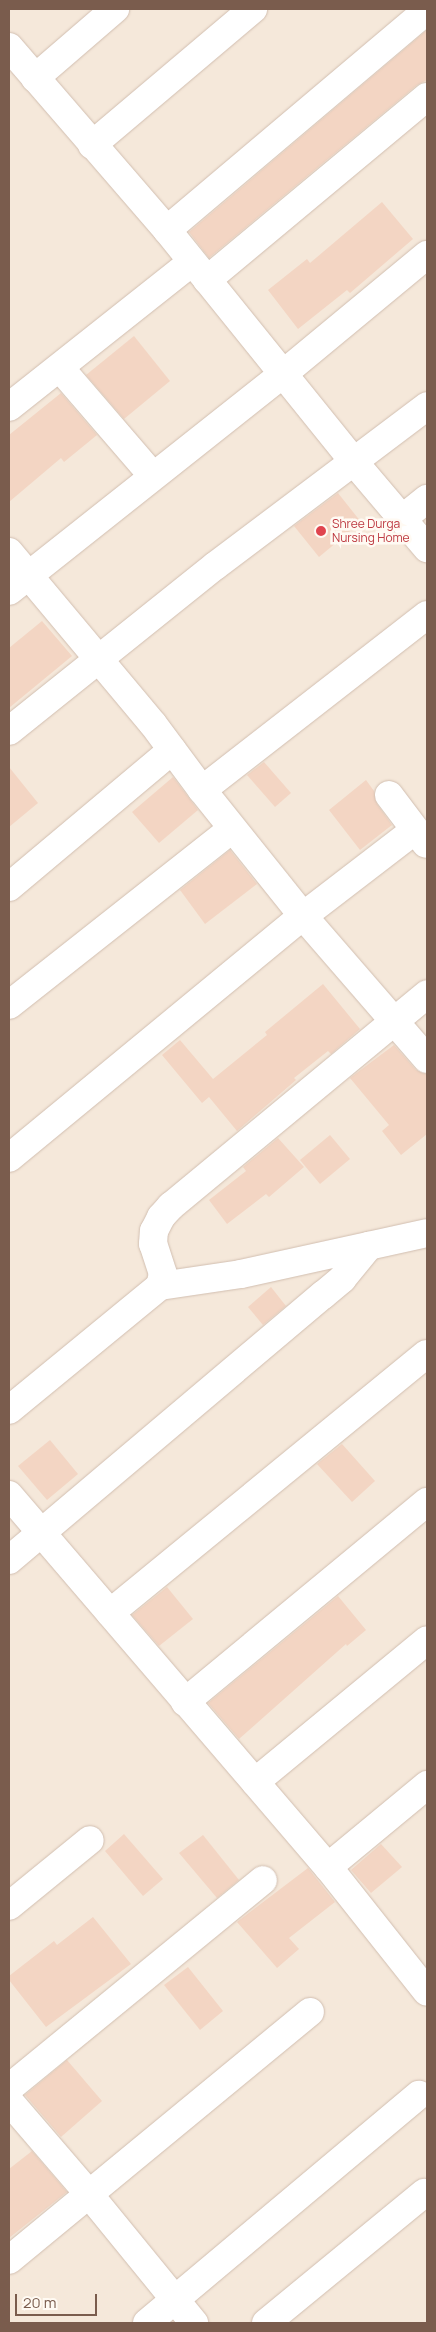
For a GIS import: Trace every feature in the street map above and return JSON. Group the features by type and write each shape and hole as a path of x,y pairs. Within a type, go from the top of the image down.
{"street":[{"path":"35,78 115,9"},
{"path":"92,145 253,9"},
{"path":"167,230 427,10"},
{"path":"9,48 167,230 354,462 427,548"},
{"path":"9,407 60,368 200,271 427,97"},
{"path":"18,584 152,475 283,374 427,255"},
{"path":"60,368 152,475"},
{"path":"9,731 215,566 427,406"},
{"path":"402,519 427,499"},
{"path":"9,552 18,584 99,660 303,916 396,1020 427,1059"},
{"path":"202,790 427,616"},
{"path":"9,887 172,750"},
{"path":"9,1158 303,916 421,838 389,796"},
{"path":"9,1005 232,829"},
{"path":"160,1286 163,1274 153,1244 154,1231 166,1211 184,1193 427,994"},
{"path":"9,1410 160,1286 224,1278 427,1234"},
{"path":"9,1560 323,1295 342,1278 370,1246"},
{"path":"110,1613 427,1354"},
{"path":"9,1495 328,1867 427,1992"},
{"path":"185,1702 427,1502"},
{"path":"255,1782 427,1640"},
{"path":"328,1867 427,1785"},
{"path":"9,1906 90,1840"},
{"path":"9,2088 263,1880"},
{"path":"9,2260 310,2012"},
{"path":"146,2323 419,2095"},
{"path":"9,2101 88,2193 194,2323"},
{"path":"266,2323 424,2193"}],"shaded area":[{"path":"9,9 427,9 427,2323 9,2323"}],"building":[{"path":"427,30 427,80 417,85 209,258 189,232"},
{"path":"382,202 413,239 350,293 347,290 298,329 268,290 307,259 310,263"},
{"path":"134,336 170,381 124,419 86,375"},
{"path":"61,393 97,435 64,462 61,458 9,502 9,435"},
{"path":"338,493 361,522 319,557 294,526"},
{"path":"42,621 72,656 9,708 9,648"},
{"path":"264,762 291,793 275,807 247,775"},
{"path":"9,767 38,803 9,827"},
{"path":"173,777 198,810 159,843 132,812"},
{"path":"366,780 374,791 377,804 392,825 360,850 329,810"},
{"path":"230,850 257,884 205,924 180,890"},
{"path":"323,984 360,1029 331,1054 328,1051 294,1078 296,1080 237,1131 209,1097 202,1103 162,1055 180,1040 213,1079 267,1035 265,1032"},
{"path":"394,1045 416,1070 427,1074 427,1134 401,1155 382,1131 389,1125 350,1078"},
{"path":"330,1135 350,1159 320,1184 300,1160"},
{"path":"278,1138 304,1167 269,1197 266,1194 227,1224 209,1200 246,1171 243,1167"},
{"path":"271,1287 286,1306 263,1325 248,1307"},
{"path":"50,1440 78,1474 47,1500 18,1466"},
{"path":"342,1444 375,1481 352,1502 317,1464"},
{"path":"167,1587 193,1619 159,1646 132,1615"},
{"path":"338,1596 366,1630 347,1646 346,1644 239,1739 208,1703"},
{"path":"124,1834 163,1879 143,1896 105,1851"},
{"path":"203,1835 239,1880 217,1898 179,1853"},
{"path":"381,1844 402,1867 371,1893 351,1870"},
{"path":"308,1868 335,1902 289,1938 299,1949 277,1968 237,1922"},
{"path":"93,1917 131,1964 46,2027 9,1980 9,1976 54,1941 57,1945"},
{"path":"188,1967 223,2011 200,2030 164,1985"},
{"path":"67,2060 102,2101 61,2137 25,2095"},
{"path":"32,2151 67,2192 9,2238 9,2169"}],"place":[{"name":"Shree Durga Nursing Home","path":"321,531"}]}
